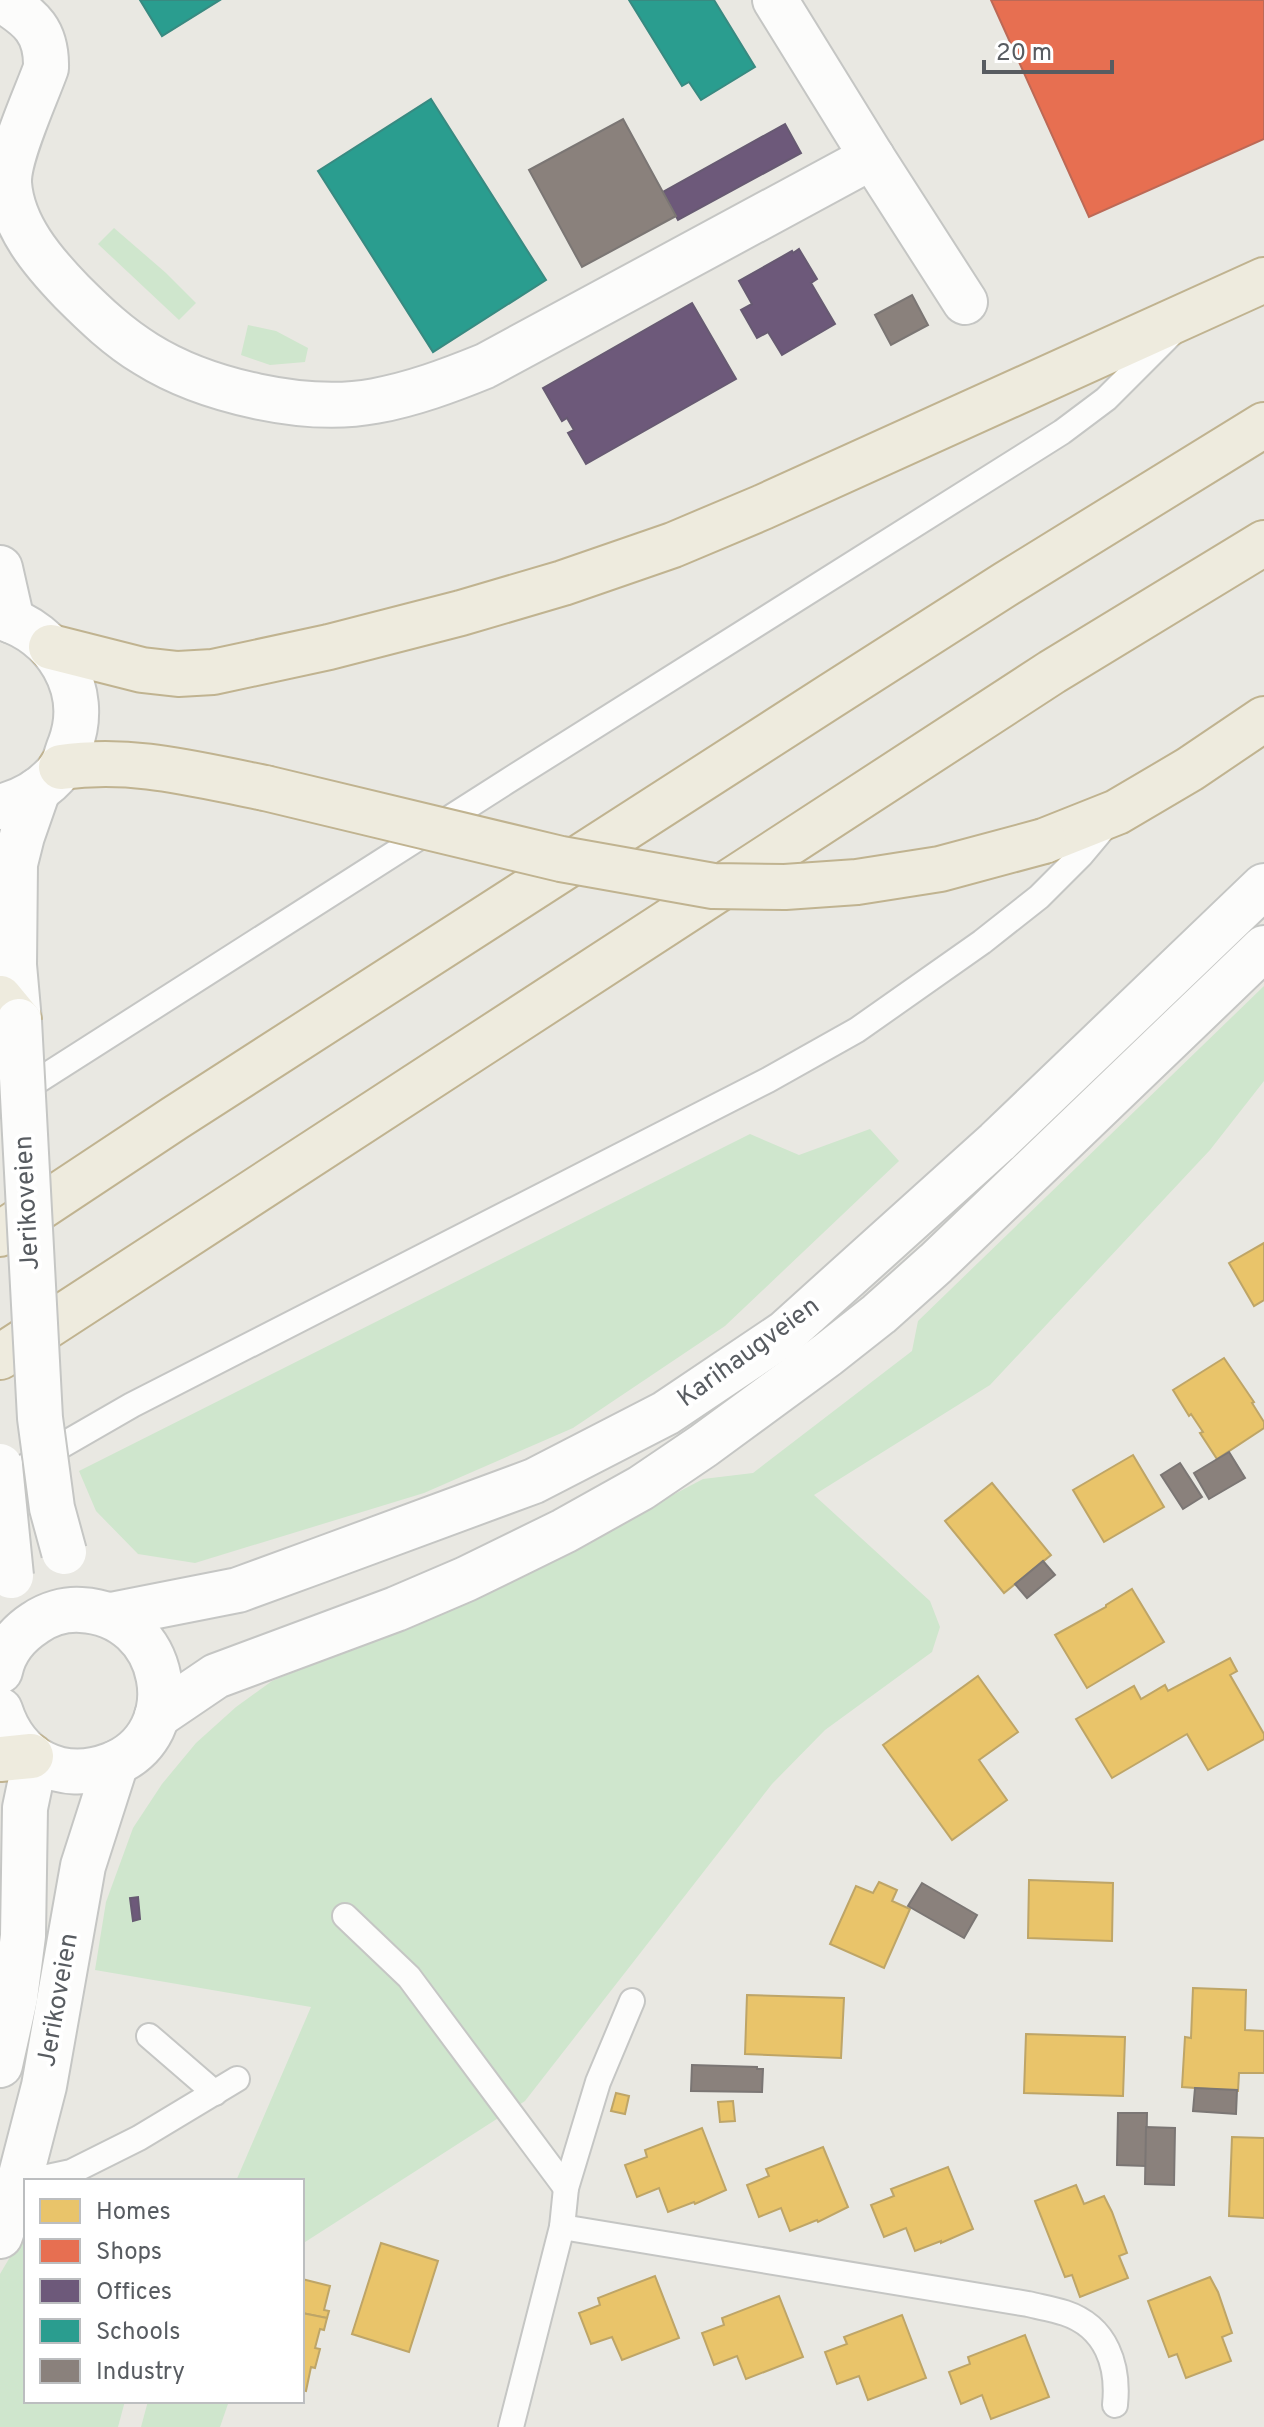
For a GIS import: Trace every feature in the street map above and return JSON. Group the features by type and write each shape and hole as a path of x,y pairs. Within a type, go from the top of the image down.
{"highway":[{"path":"51,647 142,670 178,674 213,672 329,647 563,583 673,545 763,507 1264,280"},
{"path":"0,1234 879,665 1264,425"},
{"path":"0,1357 1052,672 1264,543"},
{"path":"33,788 118,763 162,767 265,788 561,859 713,886 785,887 857,882 940,869 1044,841 1117,812 1190,769 1264,719"}],"main road":[{"path":"2,0 26,15 41,34 46,53 46,68 12,158 9,181 21,225 47,266 100,321 146,355 199,381 281,402 336,405 372,402 425,390 485,366 872,157"},
{"path":"775,0 965,302"},
{"name":"Jerikoveien","path":"0,568 6,619 27,627 51,647 65,665 77,710 74,733 33,788 15,864 11,995 40,1418 52,1508 64,1552 102,1613 132,1628 148,1646 158,1668 161,1692 157,1716 147,1735 134,1751 116,1763 75,1773 22,1758 25,1808 23,1936 15,1998 0,2065"},
{"name":"Karihaugveien","path":"102,1613 238,1590 534,1481 666,1413 785,1333 997,1142 1264,886"},
{"name":"Karihaugveien","path":"157,1716 216,1676 396,1609 564,1531 641,1488 703,1446 827,1355 925,1273 1264,948"},
{"path":"0,1466 11,1576 5,1659"},
{"path":"5,1659 22,1631 46,1617 74,1609 102,1613"},
{"path":"0,1710 22,1758"},
{"name":"Jerikoveien","path":"0,2236 21,2175 44,2086 83,1866 116,1763"}],"lane":[{"path":"0,1105 1062,432 1106,399 1193,312"},
{"path":"0,1481 132,1405 768,1080 857,1030 1039,897 1081,855 1117,812"},
{"path":"345,1916 409,1977 566,2188"},
{"path":"511,2427 562,2227 566,2188 598,2082 632,2001"},
{"path":"149,2036 215,2093"},
{"path":"21,2175 43,2178 71,2172 139,2138 237,2079"},
{"path":"562,2227 1067,2313 1097,2334 1108,2351 1116,2377 1115,2405"}],"green space":[{"path":"114,228 196,303 179,320 98,244"},
{"path":"248,325 276,331 308,348 305,362 270,365 241,355"},
{"path":"1264,986 1264,1081 1210,1150 990,1385 814,1495 930,1601 940,1627 932,1652 825,1730 772,1784 525,2101 304,2243 304,2179 237,2179 311,2007 95,1970 106,1902 133,1828 162,1784 196,1743 236,1707 272,1681 478,1598 703,1479 753,1473 912,1351 918,1321"},
{"path":"870,1129 899,1161 725,1326 573,1428 424,1493 195,1563 138,1554 96,1511 79,1471 750,1134 799,1155"},
{"path":"24,2233 24,2403 124,2403 118,2427 0,2427 0,2274"},
{"path":"147,2403 228,2403 220,2427 141,2427"}],"building: Homes":[{"path":"1264,1243 1264,1300 1254,1306 1229,1263"},
{"path":"1224,1358 1254,1402 1264,1428 1217,1459 1200,1433 1203,1432 1173,1390"},
{"path":"1133,1455 1164,1507 1104,1542 1073,1490"},
{"path":"992,1483 1051,1555 1004,1593 945,1521"},
{"path":"1132,1589 1164,1642 1087,1688 1055,1635"},
{"path":"1230,1658 1237,1671 1230,1675 1264,1739 1208,1770 1187,1734 1112,1778 1076,1719 1134,1686 1141,1699 1165,1685 1168,1691"},
{"path":"978,1676 1018,1732 979,1760 1007,1800 952,1840 883,1745"},
{"path":"1029,1880 1113,1883 1112,1941 1028,1938"},
{"path":"879,1882 897,1890 892,1901 910,1909 884,1968 830,1944 856,1886 873,1893"},
{"path":"1193,1988 1246,1990 1245,2030 1264,2031 1264,2073 1239,2073 1238,2091 1182,2087 1185,2037 1191,2038"},
{"path":"747,1995 844,1998 841,2058 745,2054"},
{"path":"1026,2034 1125,2037 1123,2096 1024,2093"},
{"path":"616,2093 629,2096 625,2114 611,2111"},
{"path":"733,2101 735,2121 720,2122 718,2102"},
{"path":"702,2128 726,2190 668,2212 659,2188 637,2197 625,2165 647,2157 645,2150"},
{"path":"1232,2137 1264,2138 1264,2218 1229,2216"},
{"path":"823,2147 848,2207 790,2231 781,2208 759,2217 747,2185 769,2176 766,2169"},
{"path":"948,2167 973,2229 915,2251 906,2228 884,2237 871,2205 894,2196 891,2189"},
{"path":"1076,2185 1084,2204 1104,2196 1127,2253 1119,2256 1128,2278 1080,2297 1072,2275 1065,2277 1035,2201"},
{"path":"381,2243 438,2261 409,2352 352,2334"},
{"path":"655,2276 679,2338 622,2360 612,2337 591,2344 579,2313 600,2305 598,2298"},
{"path":"1210,2277 1232,2333 1222,2337 1231,2361 1186,2378 1177,2354 1169,2357 1148,2301"},
{"path":"304,2280 330,2286 324,2310 329,2311 327,2318 304,2313"},
{"path":"779,2296 803,2357 746,2379 737,2356 714,2365 702,2333 724,2325 722,2318"},
{"path":"304,2313 327,2318 324,2330 320,2329 315,2348 320,2349 315,2368 311,2367 306,2391"},
{"path":"902,2315 926,2378 868,2400 859,2376 837,2384 825,2352 847,2344 844,2337"},
{"path":"1025,2335 1049,2397 991,2419 982,2395 961,2404 949,2372 970,2364 968,2357"}],"building: Shops":[{"path":"991,0 1264,0 1264,139 1089,217"}],"building: Offices":[{"path":"785,124 801,153 678,220 663,192"},
{"path":"799,249 817,279 811,283 835,324 782,355 768,332 757,338 741,310 752,304 739,281"},
{"path":"692,303 736,379 586,464 568,433 574,430 567,418 562,421 543,388"},
{"path":"138,1897 140,1919 133,1921 130,1898"}],"building: Schools":[{"path":"140,0 220,0 162,36"},
{"path":"629,0 714,0 755,67 701,100 689,82 682,86"},
{"path":"431,99 546,280 433,352 318,171"}],"building: Industry":[{"path":"623,119 676,216 582,267 529,170"},
{"path":"912,295 928,325 891,345 875,315"},
{"path":"1229,1452 1245,1478 1209,1499 1194,1473"},
{"path":"1180,1463 1202,1497 1183,1509 1161,1475"},
{"path":"1043,1561 1055,1575 1027,1598 1015,1584"},
{"path":"922,1883 977,1915 964,1938 908,1906"},
{"path":"692,2065 763,2069 762,2092 691,2091"},
{"path":"1195,2088 1237,2090 1236,2114 1193,2111"},
{"path":"1118,2113 1147,2113 1146,2166 1117,2165"},
{"path":"1146,2127 1175,2128 1174,2185 1145,2184"}]}
